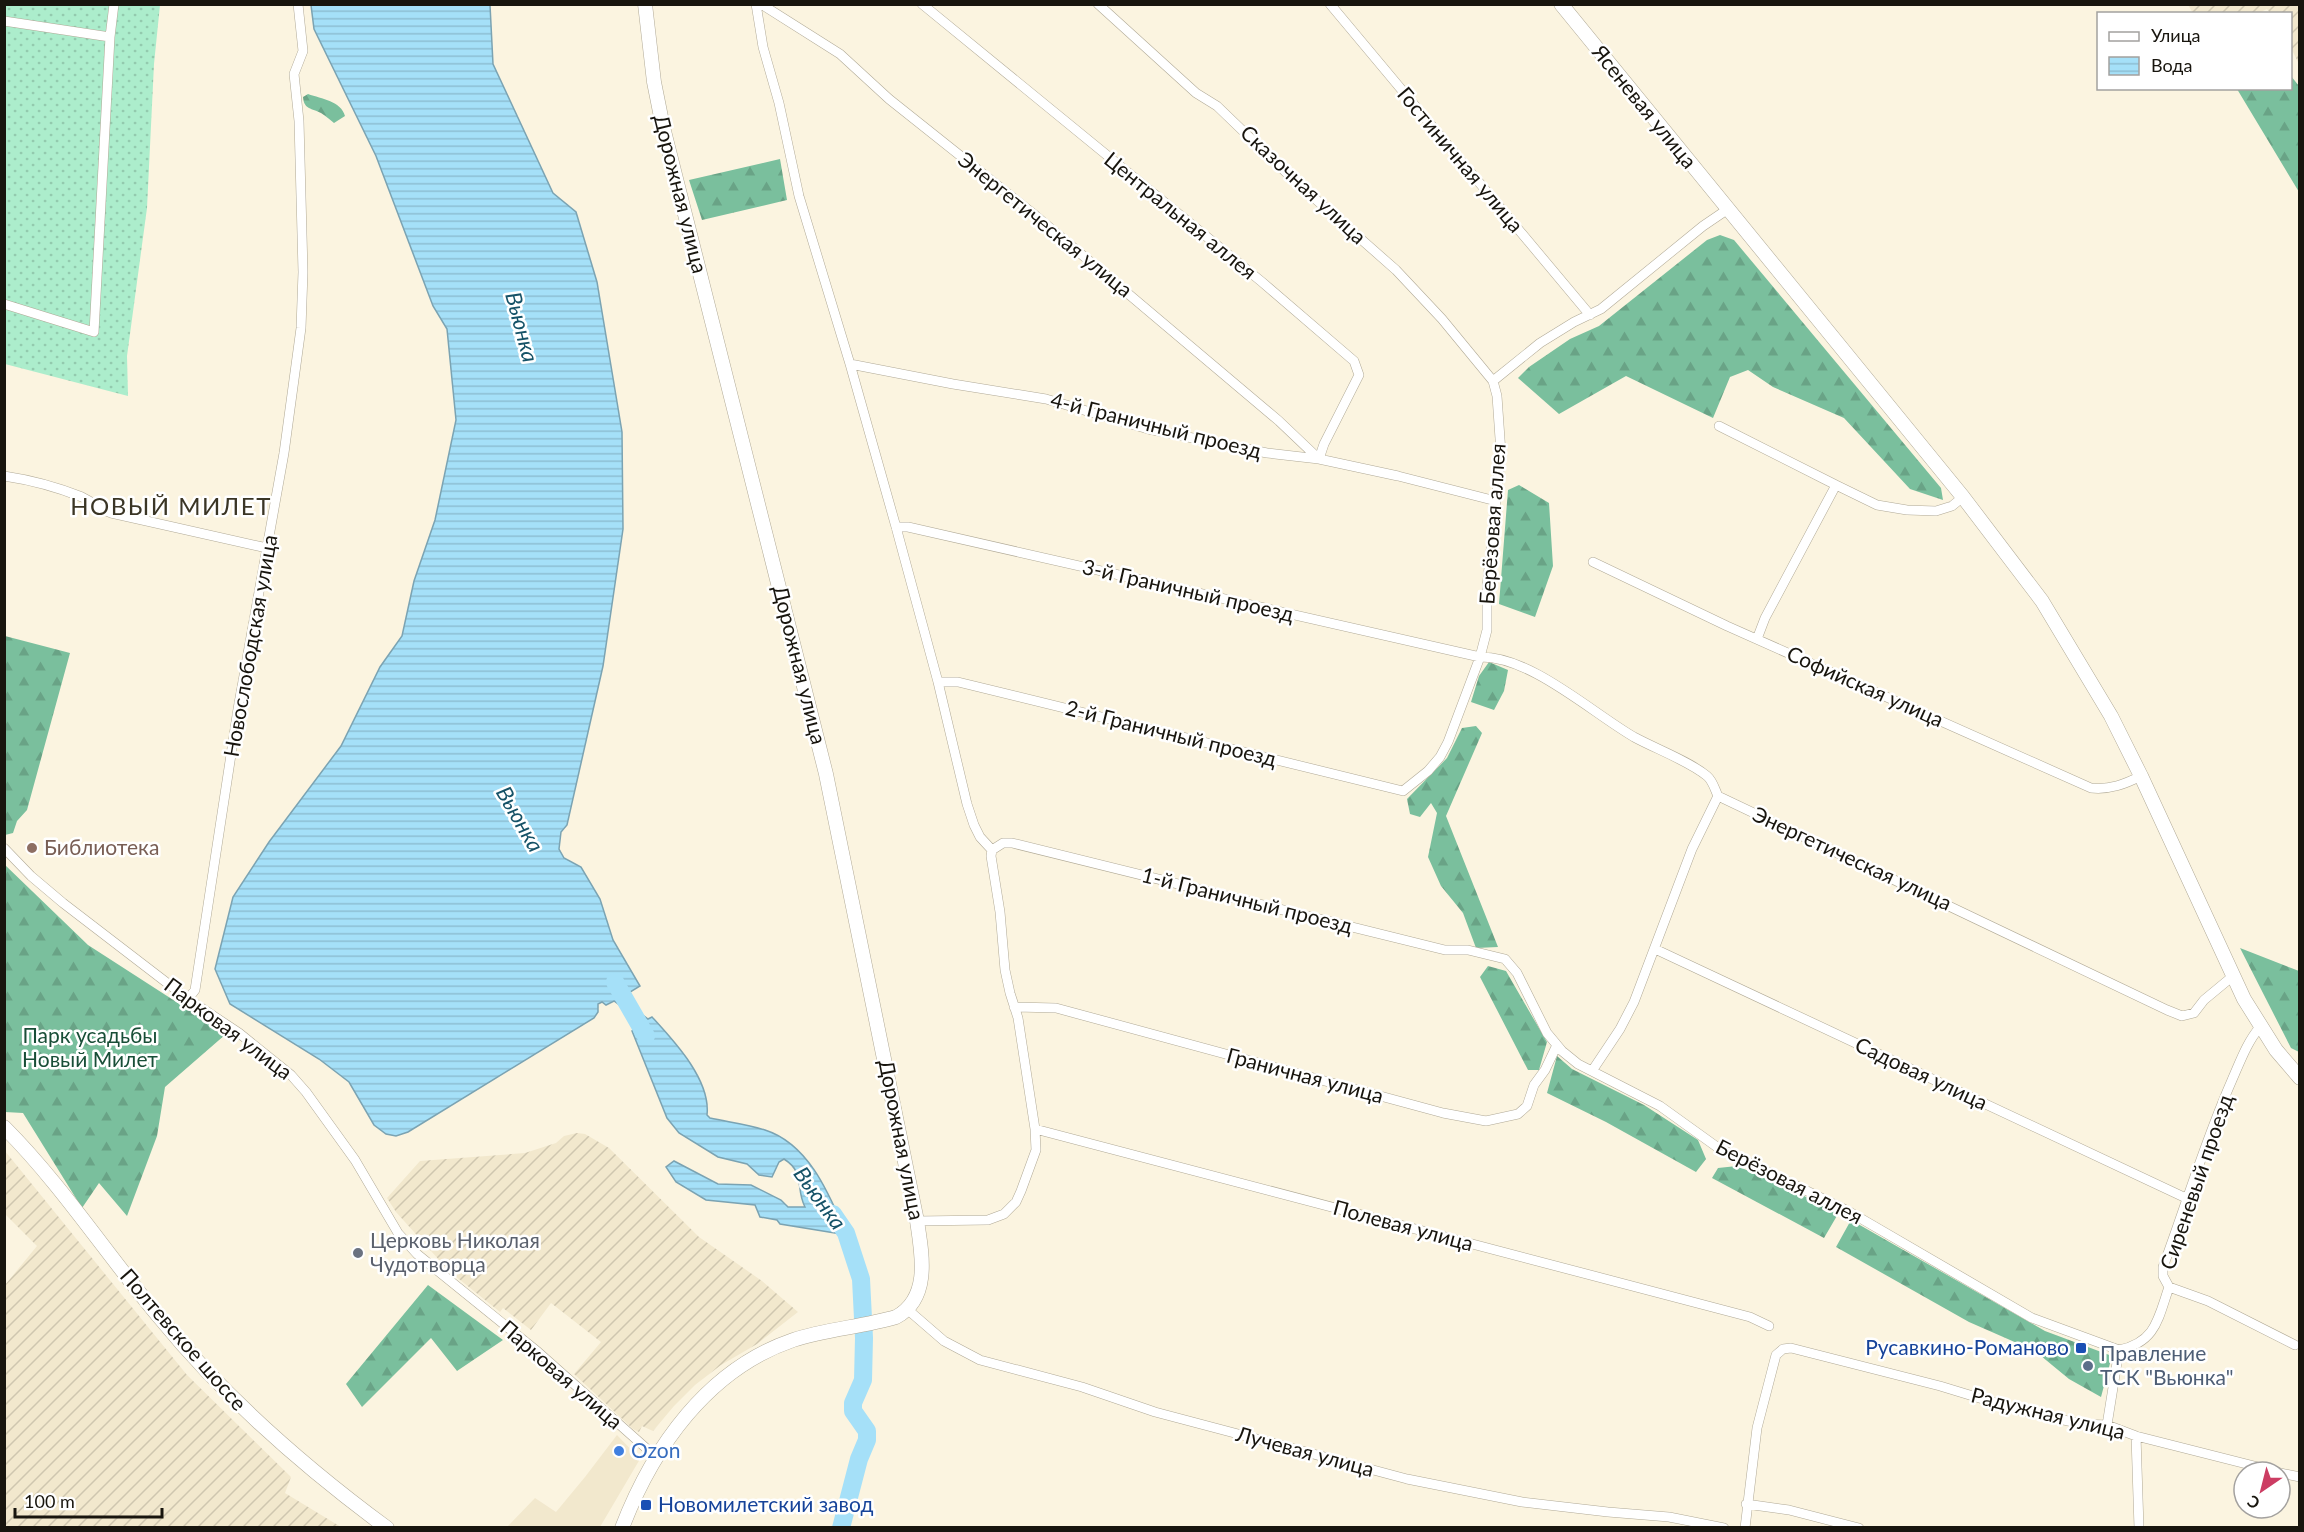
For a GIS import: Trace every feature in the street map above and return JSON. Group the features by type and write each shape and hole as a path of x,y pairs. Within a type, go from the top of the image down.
{"main road":[{"name":"Дорожная улица","path":"645,4 654,82 663,127 826,774 917,1221 922,1262 921,1284 916,1298 907,1309"},
{"name":"Ясеневая улица","path":"1561,4 2023,573 2111,716 2233,976 2260,1027 2300,1078"},
{"name":"Полтевское шоссе","path":"4,1127 37,1163 159,1318 236,1402 307,1466 387,1527"},
{"path":"621,1527 656,1457 687,1413 728,1375 777,1346 825,1331 891,1318 907,1309"}],"street":[{"path":"4,304 94,332 110,37 114,4"},
{"name":"Новослободская улица","path":"188,999 195,990 215,855 284,453 301,328 303,272 299,132 294,74 303,51 298,4"},
{"path":"758,4 763,47 799,196 896,527 974,825 980,837 992,850 1005,970 1018,1018 1035,1129 1034,1160 1016,1202 1005,1214 988,1220 917,1221"},
{"name":"Энергетическая улица","path":"758,4 840,54 889,99 1036,216 1261,406 1319,459"},
{"name":"Центральная аллея","path":"922,4 1262,282 1354,361 1359,375 1319,459"},
{"name":"Сказочная улица","path":"1098,4 1196,93 1217,106 1295,181 1396,270 1442,319 1493,381"},
{"name":"Гостиничная улица","path":"1330,4 1590,315"},
{"path":"4,21 110,37"},
{"path":"1493,381 1540,343 1601,309 1703,226 1728,209"},
{"name":"4-й Граничный проезд","path":"850,364 1046,399 1148,429 1267,453 1319,459 1496,501"},
{"name":"Берёзовая аллея","path":"1403,790 1428,771 1440,757 1480,657 1486,630 1487,587 1501,453 1497,396 1493,381"},
{"path":"1719,426 1877,505 1906,510 1936,511 1952,506 1963,497"},
{"path":"4,476 52,487 83,498 100,510 267,548"},
{"path":"1757,639 1765,618 1836,485"},
{"name":"3-й Граничный проезд","path":"896,527 908,527 1480,657"},
{"name":"Софийская улица","path":"1593,562 1757,639 2091,788 2103,789 2124,784 2141,776"},
{"name":"Энергетическая улица","path":"1480,657 1494,657 1534,673 1632,736 1710,778 1718,796 2182,1016 2194,1013 2204,1000 2233,976"},
{"name":"2-й Граничный проезд","path":"938,682 958,682 1403,790"},
{"path":"1592,1071 1620,1029 1634,1002 1692,849 1718,796"},
{"name":"1-й Граничный проезд","path":"992,850 1003,843 1012,843 1444,950 1468,950 1505,959"},
{"name":"Парковая улица","path":"4,848 31,876 63,903 188,999 245,1037 302,1086 355,1160 398,1233 417,1254 538,1352 656,1457"},
{"name":"Садовая улица","path":"1654,949 2188,1199"},
{"name":"Берёзовая аллея","path":"1505,959 1517,973 1547,1033 1578,1064 1651,1100 1725,1152 1848,1211 2032,1318 2119,1350"},
{"name":"Граничная улица","path":"1014,1007 1056,1008 1432,1110 1486,1122 1518,1114 1527,1106 1534,1086 1557,1045"},
{"name":"Сиреневый проезд","path":"2119,1350 2133,1347 2148,1337 2154,1329 2169,1287 2163,1276 2163,1268 2215,1120 2250,1042 2260,1027"},
{"name":"Полевая улица","path":"1035,1129 1750,1317 1769,1326"},
{"path":"2169,1287 2208,1301 2295,1345"},
{"name":"Лучевая улица","path":"907,1309 944,1341 980,1360 1082,1388 1155,1412 1407,1479 1522,1502 1724,1527"},
{"name":"Радужная улица","path":"1746,1504 1757,1428 1776,1355 1783,1349 1791,1348 1940,1386 2022,1411 2082,1425 2107,1425 2136,1436 2232,1460"},
{"path":"2107,1425 2119,1350"},
{"path":"2136,1436 2139,1527"},
{"path":"1745,1527 1746,1504 1789,1510 1859,1527"}],"shaded area":[{"path":"2188,5 2299,5 2299,64 2292,50 2292,12 2269,12 2267,9 2261,12 2192,12"},
{"name":"Новомилетский завод","path":"585,1134 609,1148 699,1237 762,1281 798,1312 757,1344 721,1365 695,1385 653,1431 642,1426 639,1432 633,1429 574,1374 601,1342 551,1303 531,1330 503,1308 500,1312 449,1271 396,1212 387,1198 420,1161 525,1153 556,1143 564,1136"},
{"path":"5,1151 187,1375 291,1477 285,1493 341,1527 5,1527 5,1285 37,1246 5,1214"},
{"path":"617,1435 640,1459 600,1527 507,1527 535,1498 556,1512"}],"green space":[{"path":"4,5 160,5 154,64 147,208 127,356 128,396 5,364"},
{"path":"2292,77 2299,86 2299,192 2238,90 2292,90"},
{"path":"308,94 335,104 340,107 345,116 334,123 307,106 303,97"},
{"path":"780,159 787,200 702,220 689,180"},
{"path":"1720,235 1734,240 1941,488 1943,500 1910,489 1844,418 1773,387 1748,370 1730,377 1713,418 1626,376 1559,414 1518,378 1529,367 1570,339 1599,326 1707,240"},
{"path":"1519,485 1549,503 1553,566 1535,617 1499,604 1508,490"},
{"path":"5,636 70,653 27,810 17,821 13,833 5,835"},
{"path":"1489,662 1508,670 1504,691 1494,710 1471,702 1479,676"},
{"path":"1476,726 1482,733 1446,816 1498,947 1476,948 1463,913 1441,886 1428,857 1437,813 1431,803 1420,817 1410,814 1407,799 1447,758 1462,728"},
{"name":"Парк усадьбы Новый Милет","path":"4,864 88,945 226,1034 165,1087 157,1136 127,1216 99,1183 82,1208 23,1113 5,1112"},
{"path":"2240,948 2299,971 2299,1052 2291,1048"},
{"path":"1488,966 1506,971 1547,1042 1539,1070 1528,1070 1480,977"},
{"path":"1557,1056 1572,1069 1644,1105 1698,1140 1706,1159 1696,1172 1606,1122 1547,1093"},
{"path":"1737,1166 1791,1189 1838,1214 1824,1238 1712,1178 1718,1168"},
{"path":"1851,1220 2045,1331 2112,1356 2101,1397 2069,1379 2035,1351 1969,1322 1836,1247"},
{"path":"428,1285 503,1340 457,1371 431,1338 362,1407 346,1384"}],"water":[{"path":"311,5 490,5 493,64 553,193 576,212 597,282 622,432 623,529 603,666 567,825 561,832 559,849 564,858 581,867 600,899 613,940 640,986 630,992 632,999 621,1006 614,1001 606,1005 602,1002 598,1004 598,1012 594,1018 408,1132 396,1136 386,1134 374,1125 349,1082 319,1059 230,1004 215,969 233,897 269,842 341,746 380,667 402,636 414,581 435,520 456,420 447,329 433,306 376,156 314,29"},
{"path":"640,1013 648,1019 652,1017 689,1062 703,1088 707,1102 707,1115 710,1118 765,1130 780,1137 805,1158 825,1187 846,1233 780,1224 777,1220 760,1217 755,1205 706,1200 676,1182 666,1167 674,1161 718,1184 751,1185 781,1200 788,1207 805,1207 798,1175 791,1164 784,1159 779,1162 772,1177 759,1175 747,1164 718,1157 679,1133 667,1118 632,1031 634,1029 629,1019"}],"waterway":[{"name":"Вьюнка","path":"615,982 646,1036"},
{"name":"Вьюнка","path":"833,1214 846,1233 861,1279 864,1338 863,1380 853,1403 853,1411 867,1431 867,1440 859,1459 841,1528"}],"place":[{"name":"Библиотека","path":"32,848"},
{"name":"Церковь Николая Чудотворца","path":"358,1253"},
{"name":"Русавкино-Романово","path":"2081,1348"},
{"name":"Правление ТСК \"Вьюнка\"","path":"2088,1366"},
{"name":"Ozon","path":"619,1451"},
{"name":"Новомилетский завод","path":"646,1505"}],"district":[{"name":"НОВЫЙ МИЛЕТ","path":"171,507"}]}
